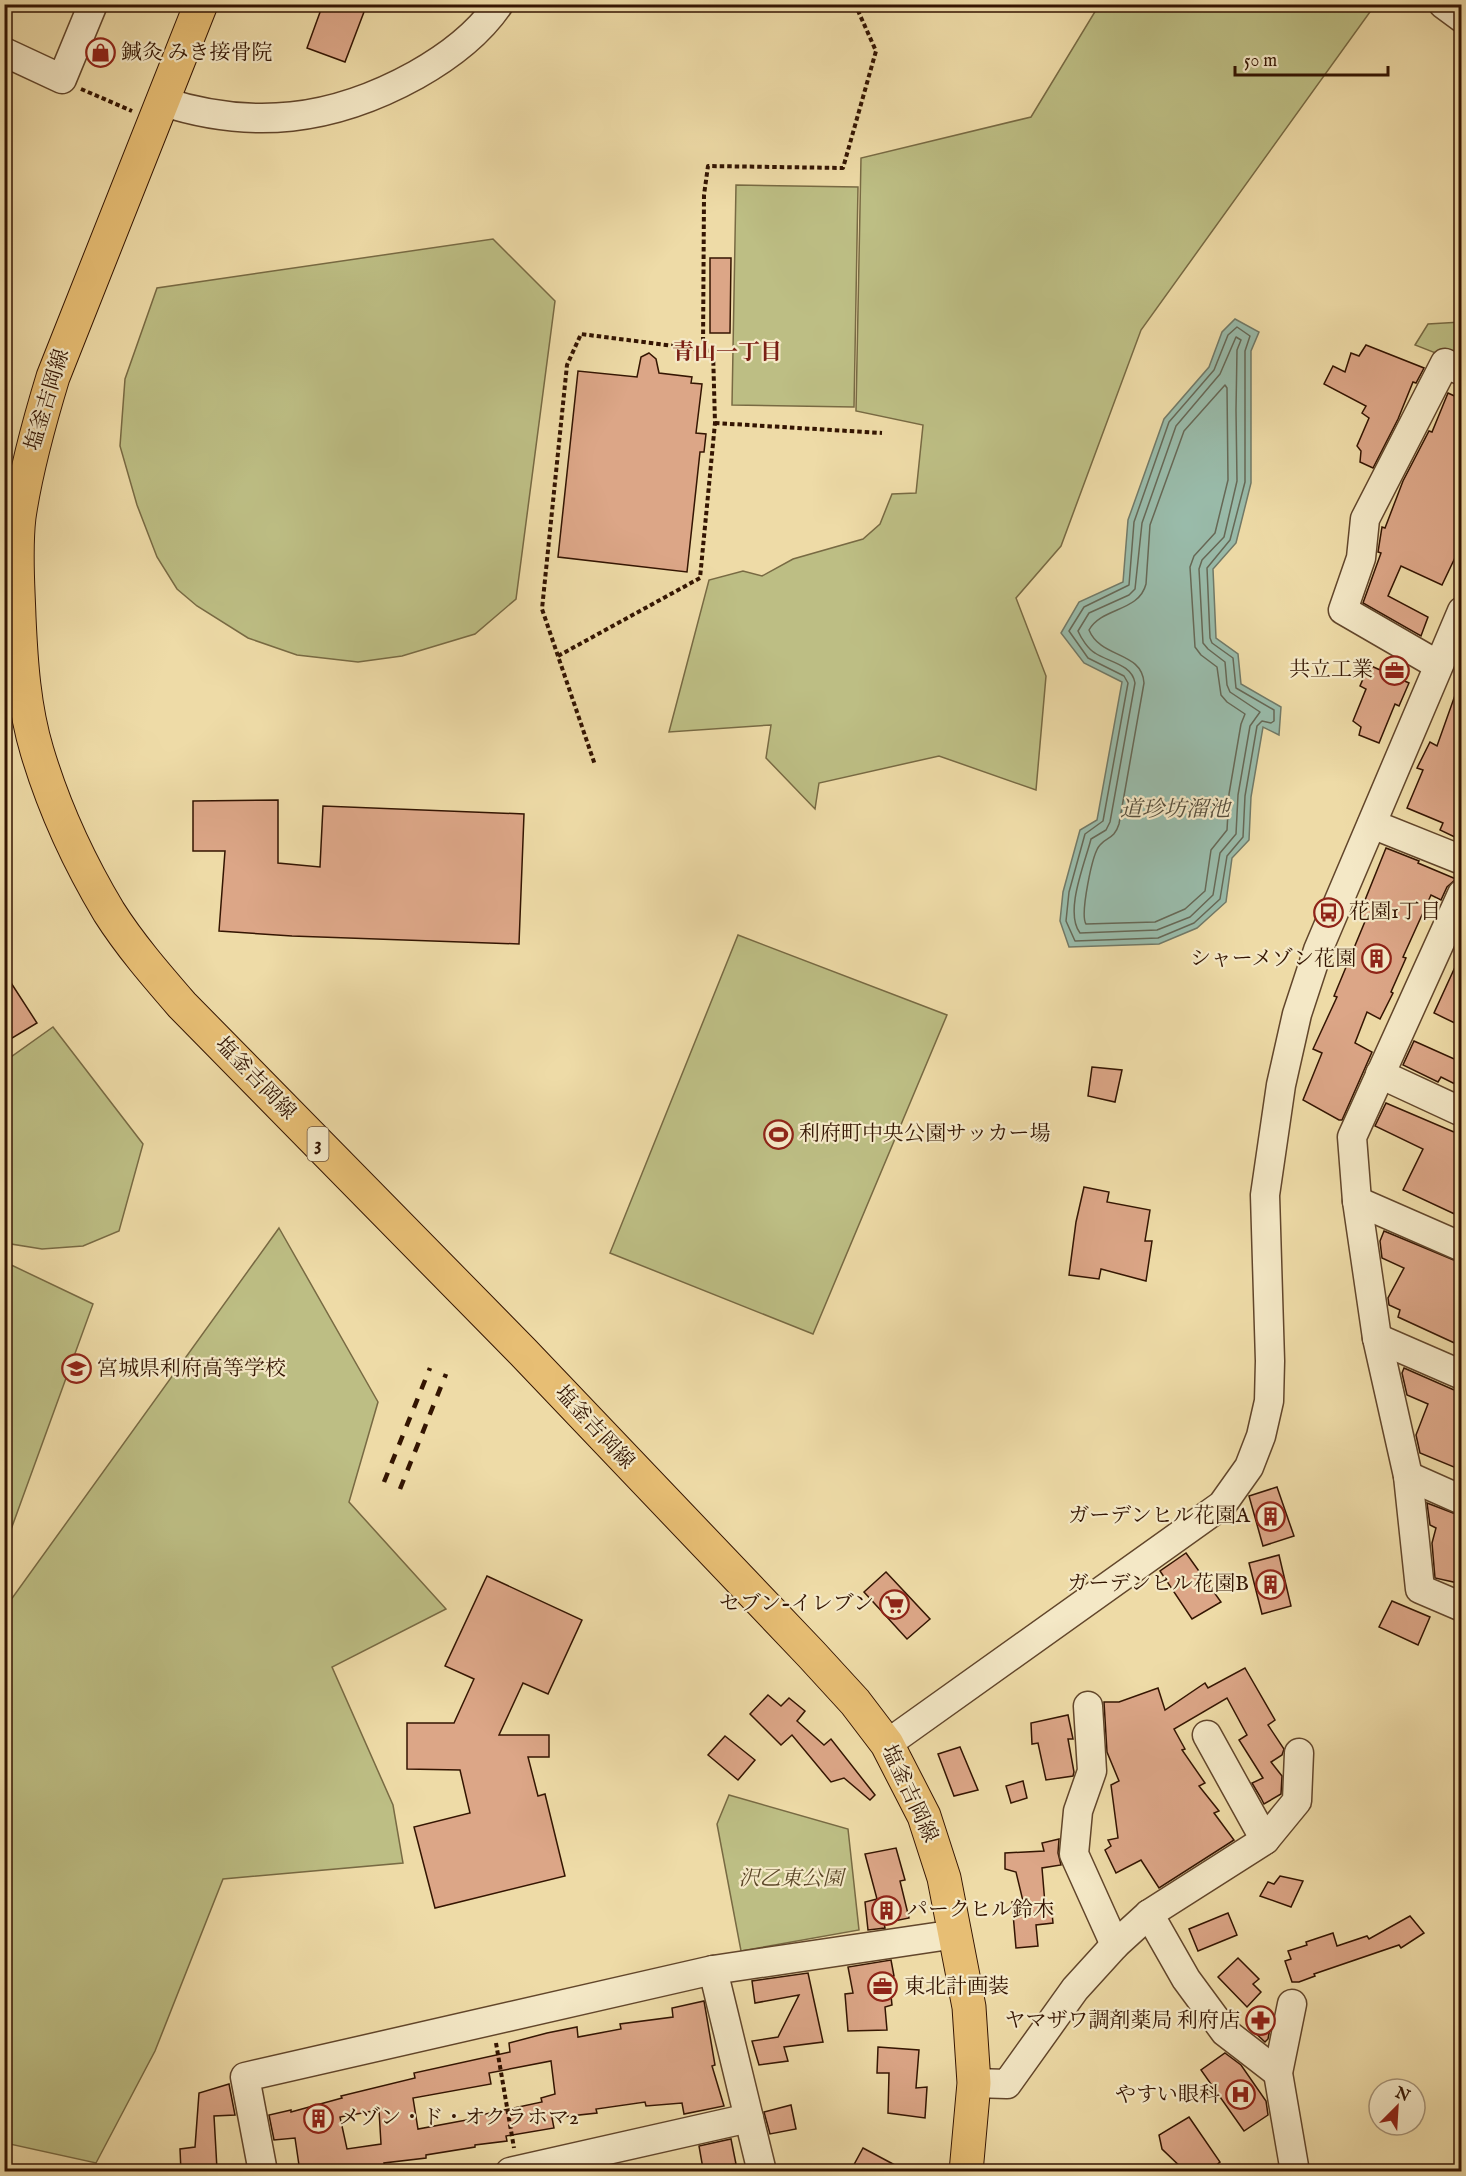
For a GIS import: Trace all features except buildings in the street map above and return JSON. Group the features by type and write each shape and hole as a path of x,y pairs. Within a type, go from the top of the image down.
{"main road":[{"name":"塩釜吉岡線","path":"201,4 146,106 53,377 25,479 10,551 26,698 36,750 74,849 110,914 150,969 182,1005 523,1352 855,1702 887,1744 924,1816 944,1878 956,1934 969,2007 974,2083 966,2172"}],"street":[{"path":"4,52 62,80 93,4"},
{"path":"146,106 235,118 268,118 309,115 353,104 390,89 440,61 473,35 499,4"},
{"path":"1443,4 1461,18"},
{"path":"1438,665 1343,610 1361,558 1365,519 1445,363 1461,371"},
{"path":"887,1744 1222,1505 1249,1467 1261,1436 1269,1401 1265,1195 1281,1085 1297,1014 1318,950 1461,611"},
{"path":"1372,824 1461,860"},
{"path":"1461,894 1352,1137 1357,1201 1377,1338 1408,1476 1419,1589 1461,1607"},
{"path":"1380,1074 1461,1112"},
{"path":"1357,1201 1461,1247"},
{"path":"1377,1338 1461,1375"},
{"path":"1408,1476 1461,1500"},
{"path":"1088,1706 1092,1771 1078,1811 1074,1854 1114,1945"},
{"path":"1207,1735 1265,1840"},
{"path":"974,2083 1007,2084 1075,1989 1114,1945 1149,1914 1265,1840 1297,1801 1299,1753"},
{"path":"1149,1914 1186,1978 1225,2032 1278,2073"},
{"path":"263,2172 245,2077 713,1970 956,1934"},
{"path":"713,1970 762,2172"},
{"path":"1292,2004 1278,2073 1295,2172"},
{"path":"514,2171 749,2118"}],"path":[{"path":"703,349 704,195 708,166 843,168 876,51 855,4"},
{"path":"105,100 146,106"},
{"path":"558,656 700,578 715,423 713,351 581,334 567,365 542,609 595,765"},
{"path":"715,423 882,433"},
{"path":"496,2043 514,2171"}],"green space":[{"path":"1099,5 1375,5 1141,330 1061,546 1016,598 1046,676 1036,790 939,756 819,783 815,809 766,758 771,725 669,732 709,580 743,571 762,576 793,559 863,539 880,524 892,494 916,493 923,425 856,411 861,158 1031,117"},
{"path":"736,185 858,187 854,407 732,405"},
{"path":"493,239 555,301 516,599 475,634 402,656 358,662 297,655 248,638 197,606 177,589 157,557 137,505 120,446 125,379 157,288"},
{"path":"1461,322 1461,363 1415,345 1428,324"},
{"name":"利府町中央公園サッカー場","path":"738,935 947,1015 813,1334 610,1253"},
{"path":"53,1027 143,1144 119,1231 83,1246 42,1249 5,1243 4,1062"},
{"path":"279,1228 378,1402 349,1502 446,1609 332,1667 393,1805 403,1863 223,1879 155,2051 96,2163 5,2143 5,1608"},
{"path":"5,1262 93,1304 5,1546"},
{"name":"沢乙東公園","path":"729,1795 848,1829 859,1930 741,1951 717,1824"}],"water":[{"name":"道珍坊溜池","path":"1235,319 1259,332 1251,351 1251,483 1236,543 1213,569 1216,638 1238,654 1241,684 1281,707 1279,735 1263,727 1251,797 1249,840 1232,858 1226,902 1197,928 1159,944 1069,947 1060,921 1063,892 1080,830 1097,820 1122,682 1084,663 1061,633 1079,602 1123,582 1128,520 1164,419 1209,367 1222,332"}],"railway":[{"path":"384,1482 430,1368"},
{"path":"400,1489 446,1374"}],"place":[{"name":"鍼灸 みき接骨院","path":"100,53"},
{"name":"共立工業","path":"1394,670"},
{"name":"花園1丁目","path":"1328,912"},
{"name":"シャーメゾン花園","path":"1377,959"},
{"name":"利府町中央公園サッカー場","path":"778,1134"},
{"name":"宮城県利府高等学校","path":"76,1369"},
{"name":"ガーデンヒル花園A","path":"1271,1516"},
{"name":"ガーデンヒル花園B","path":"1270,1584"},
{"name":"セブン-イレブン","path":"895,1604"},
{"name":"パークヒル鈴木","path":"886,1910"},
{"name":"東北計画装","path":"883,1987"},
{"name":"ヤマザワ調剤薬局 利府店","path":"1261,2021"},
{"name":"やすい眼科","path":"1241,2095"},
{"name":"メゾン・ド・オクラホマ2","path":"318,2118"}],"district":[{"name":"青山一丁目","path":"727,353"}]}
